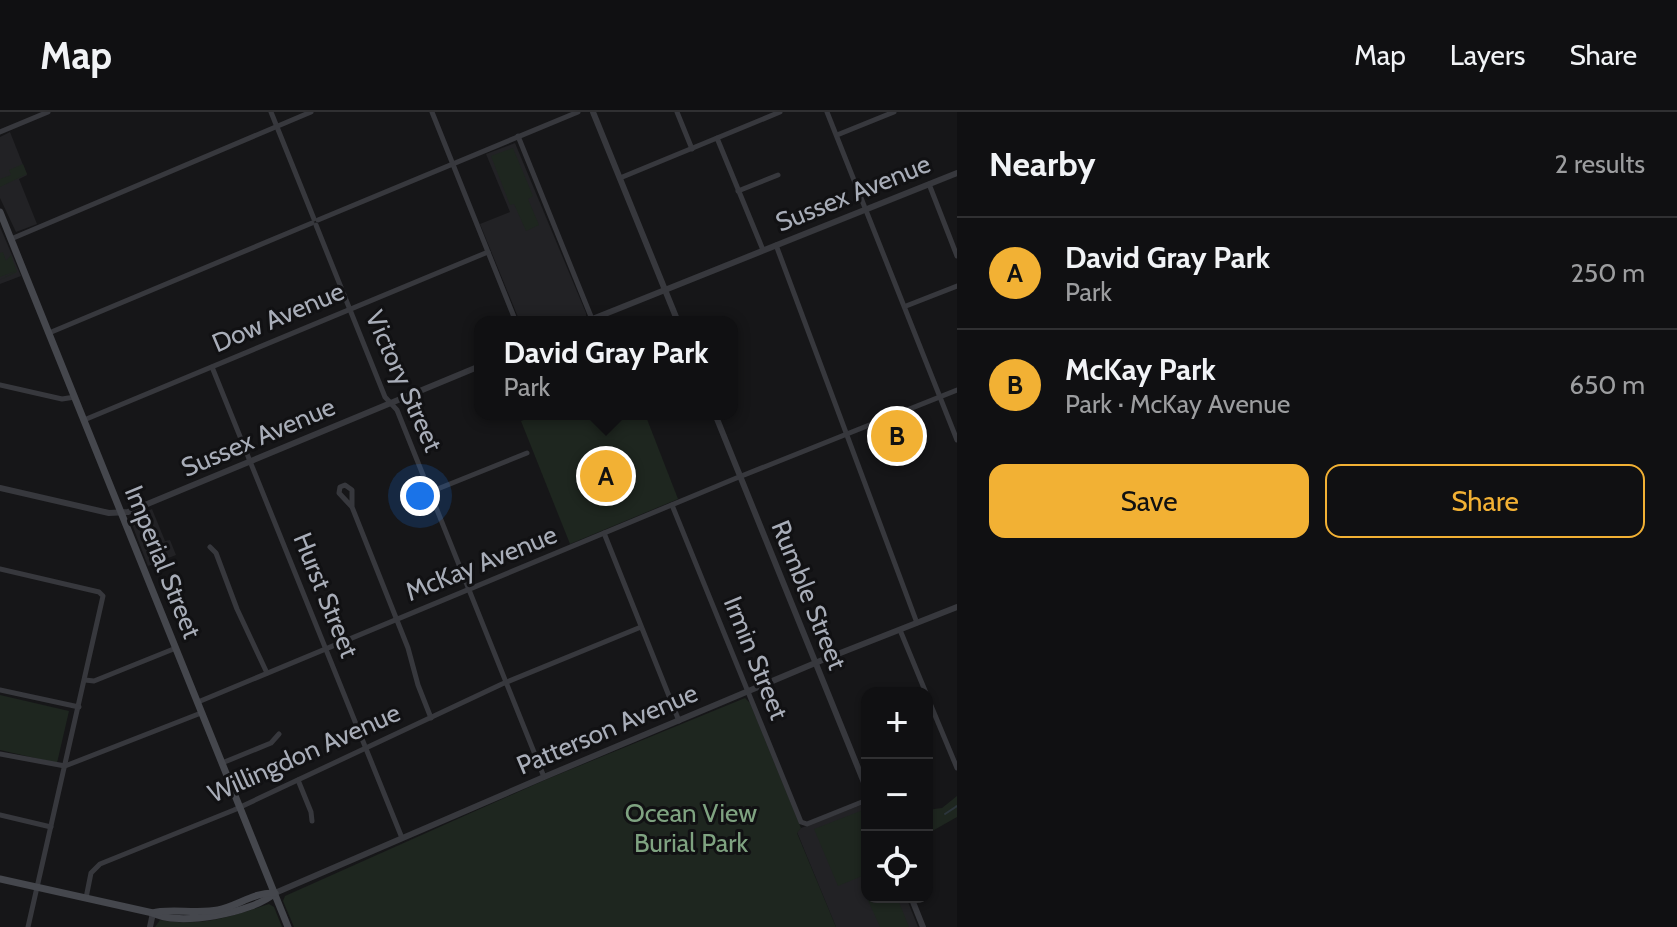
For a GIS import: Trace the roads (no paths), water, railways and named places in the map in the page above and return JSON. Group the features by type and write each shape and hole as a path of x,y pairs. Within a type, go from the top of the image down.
{"main road":[{"name":"Imperial Street","path":"0,212 288,927"},
{"path":"0,879 153,913 219,910 265,893 275,893"}],"street":[{"path":"0,132 48,112"},
{"name":"Victory Street","path":"271,112 385,397 397,410 544,777"},
{"path":"11,239 311,112"},
{"path":"432,112 514,316"},
{"path":"49,333 578,112"},
{"path":"593,112 676,316"},
{"path":"677,112 692,149"},
{"path":"620,178 717,138 762,115 780,112"},
{"path":"827,112 957,440"},
{"path":"837,135 894,112"},
{"path":"518,136 587,316"},
{"path":"717,138 763,250"},
{"name":"Sussex Avenue","path":"601,316 957,173"},
{"path":"738,191 778,175"},
{"path":"929,184 957,256"},
{"path":"776,245 917,623"},
{"name":"Dow Avenue","path":"84,420 488,252"},
{"path":"906,307 957,286"},
{"name":"Hurst Street","path":"212,367 403,839"},
{"name":"Sussex Avenue","path":"0,488 109,513 130,512 474,368"},
{"path":"0,385 62,399 75,397"},
{"name":"McKay Avenue","path":"198,702 957,390"},
{"name":"Rumble Street","path":"717,420 861,775"},
{"path":"430,492 527,453"},
{"name":"Irmin Street","path":"672,505 803,824 861,802"},
{"path":"352,507 397,619 431,718"},
{"path":"604,533 679,721"},
{"path":"210,547 216,553 237,609 267,673"},
{"path":"0,569 103,594 28,927"},
{"name":"Patterson Avenue","path":"275,893 815,663 957,607"},
{"name":"Willingdon Avenue","path":"86,898 91,873 100,864 240,807 507,682 641,627"},
{"path":"900,630 923,687"},
{"path":"85,680 95,681 176,648"},
{"path":"0,690 79,707"},
{"path":"933,711 957,768"},
{"path":"0,754 65,766 202,712"},
{"path":"222,763 271,743 279,734"},
{"path":"298,780 312,821"},
{"path":"0,815 51,827"},
{"path":"913,903 923,927"},
{"path":"150,927 153,913"}],"waterway":[{"path":"945,814 957,806"}],"place":[{"name":"McKay Park","path":"897,436"},
{"name":"David Gray Park","path":"606,476"}],"park label":[{"name":"Ocean View Burial Park","path":"691,828"}]}
